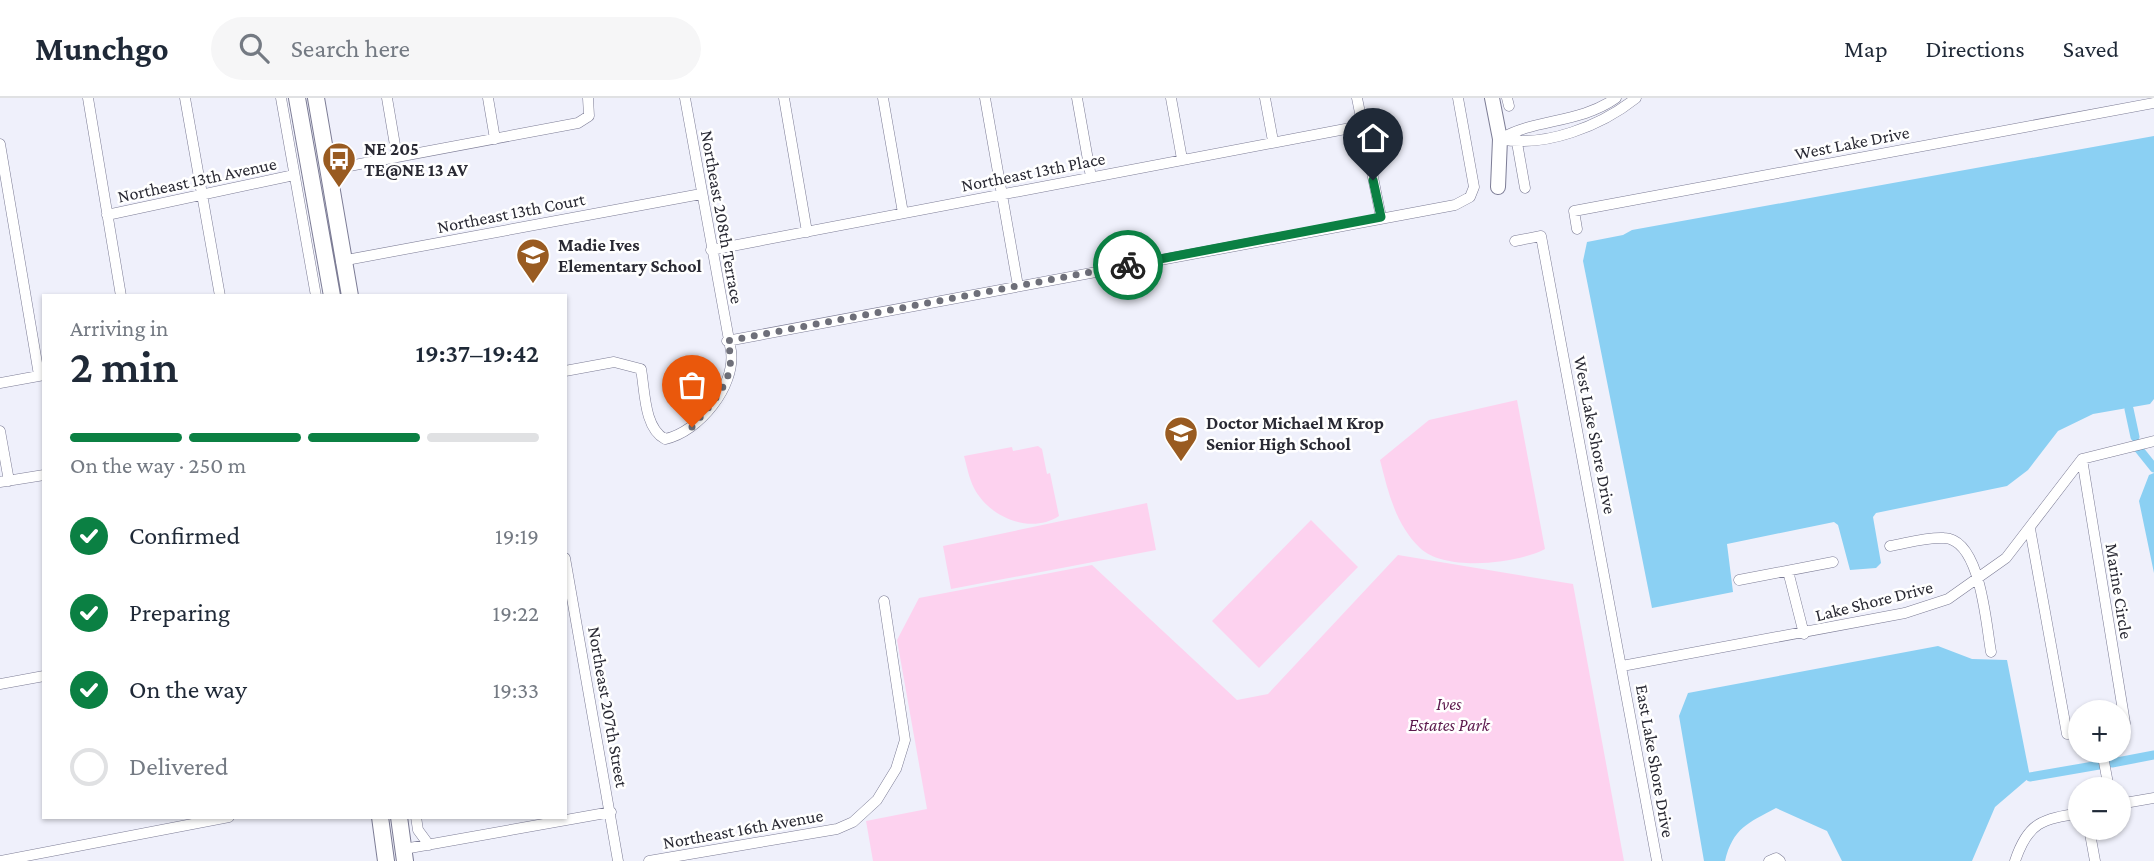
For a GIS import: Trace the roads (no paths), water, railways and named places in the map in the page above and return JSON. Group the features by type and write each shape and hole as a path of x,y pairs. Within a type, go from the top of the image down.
{"main road":[{"path":"297,98 332,294"},
{"path":"316,98 350,294"},
{"path":"380,819 386,861"},
{"path":"399,819 404,855"}],"street":[{"path":"88,98 121,294"},
{"path":"185,98 220,294"},
{"path":"281,98 316,294"},
{"path":"387,98 397,157"},
{"path":"488,98 495,139"},
{"name":"Northeast 208th Terrace","path":"567,371 614,362 641,369 651,426 656,434 665,439 677,436 692,427 717,398 733,365 685,98"},
{"path":"784,98 807,232"},
{"path":"883,98 903,213"},
{"path":"985,98 1018,286"},
{"path":"1077,98 1091,177"},
{"path":"1171,98 1182,159"},
{"path":"1265,98 1273,141"},
{"path":"1356,98 1381,217"},
{"path":"727,341 1455,205 1471,197 1474,187 1458,98"},
{"path":"1492,98 1500,139 1498,187"},
{"path":"1500,139 1515,131 1584,114 1616,98"},
{"path":"1500,139 1517,143 1558,135 1608,118 1636,98"},
{"path":"328,170 578,123 589,116 589,100"},
{"name":"West Lake Drive","path":"1577,229 1574,211 2154,103"},
{"name":"Northeast 13th Place","path":"711,250 1361,126"},
{"path":"1515,131 1525,188"},
{"path":"0,144 41,375 0,383"},
{"name":"Northeast 13th Avenue","path":"107,215 294,175"},
{"name":"Northeast 13th Court","path":"326,264 701,194"},
{"name":"West Lake Shore Drive","path":"1515,241 1541,236 1622,666"},
{"path":"0,431 4,481 42,475"},
{"path":"2082,459 2154,441"},
{"name":"Lake Shore Drive","path":"1622,666 1804,634 1905,613 1948,599 1978,581 2006,558 2082,459"},
{"name":"Marine Circle","path":"2082,459 2121,700"},
{"path":"2030,529 2068,734"},
{"path":"1890,546 1947,537 1960,545 1967,554 1978,581 1991,652"},
{"path":"1739,580 1833,562"},
{"path":"1788,571 1804,634"},
{"name":"Northeast 207th Street","path":"569,592 618,861"},
{"name":"Northeast 16th Avenue","path":"649,861 837,829 853,822 877,800 896,769 905,740 884,601"},
{"name":"East Lake Shore Drive","path":"1622,666 1657,861"},
{"path":"0,684 42,676"},
{"path":"2131,802 2154,798"},
{"path":"567,817 611,812"},
{"path":"2015,861 2023,838 2036,823 2068,816"},
{"path":"0,860 218,819"},
{"path":"416,819 418,830 429,845"},
{"path":"404,855 429,845 517,822 545,819"},
{"path":"2092,840 2095,861"},
{"path":"1769,861 1776,858 1780,861"}],"water":[{"path":"2154,136 2154,399 2150,404 2093,414 2058,431 2028,470 2007,486 1876,513 1873,517 1881,563 1876,568 1850,570 1838,525 1834,522 1727,544 1733,592 1652,608 1583,261 1587,242 1623,235 1632,230"},
{"path":"2154,473 2154,573 2139,501 2149,475"},
{"path":"1938,646 1972,659 2007,660 2030,777 1995,807 1972,861 1842,861 1827,831 1776,808 1737,834 1725,861 1704,861 1679,716 1688,693"}],"waterway":[{"path":"2129,409 2135,437"},
{"path":"2138,448 2154,468"},
{"path":"2131,759 2154,755"},
{"path":"2030,777 2099,765"}],"place":[{"name":"NE 205 TE@NE 13 AV","path":"339,189"},
{"name":"Madie Ives Elementary School","path":"533,285"},
{"name":"Doctor Michael M Krop Senior High School","path":"1181,463"}],"park label":[{"name":"Ives Estates Park","path":"1449,714"}]}
